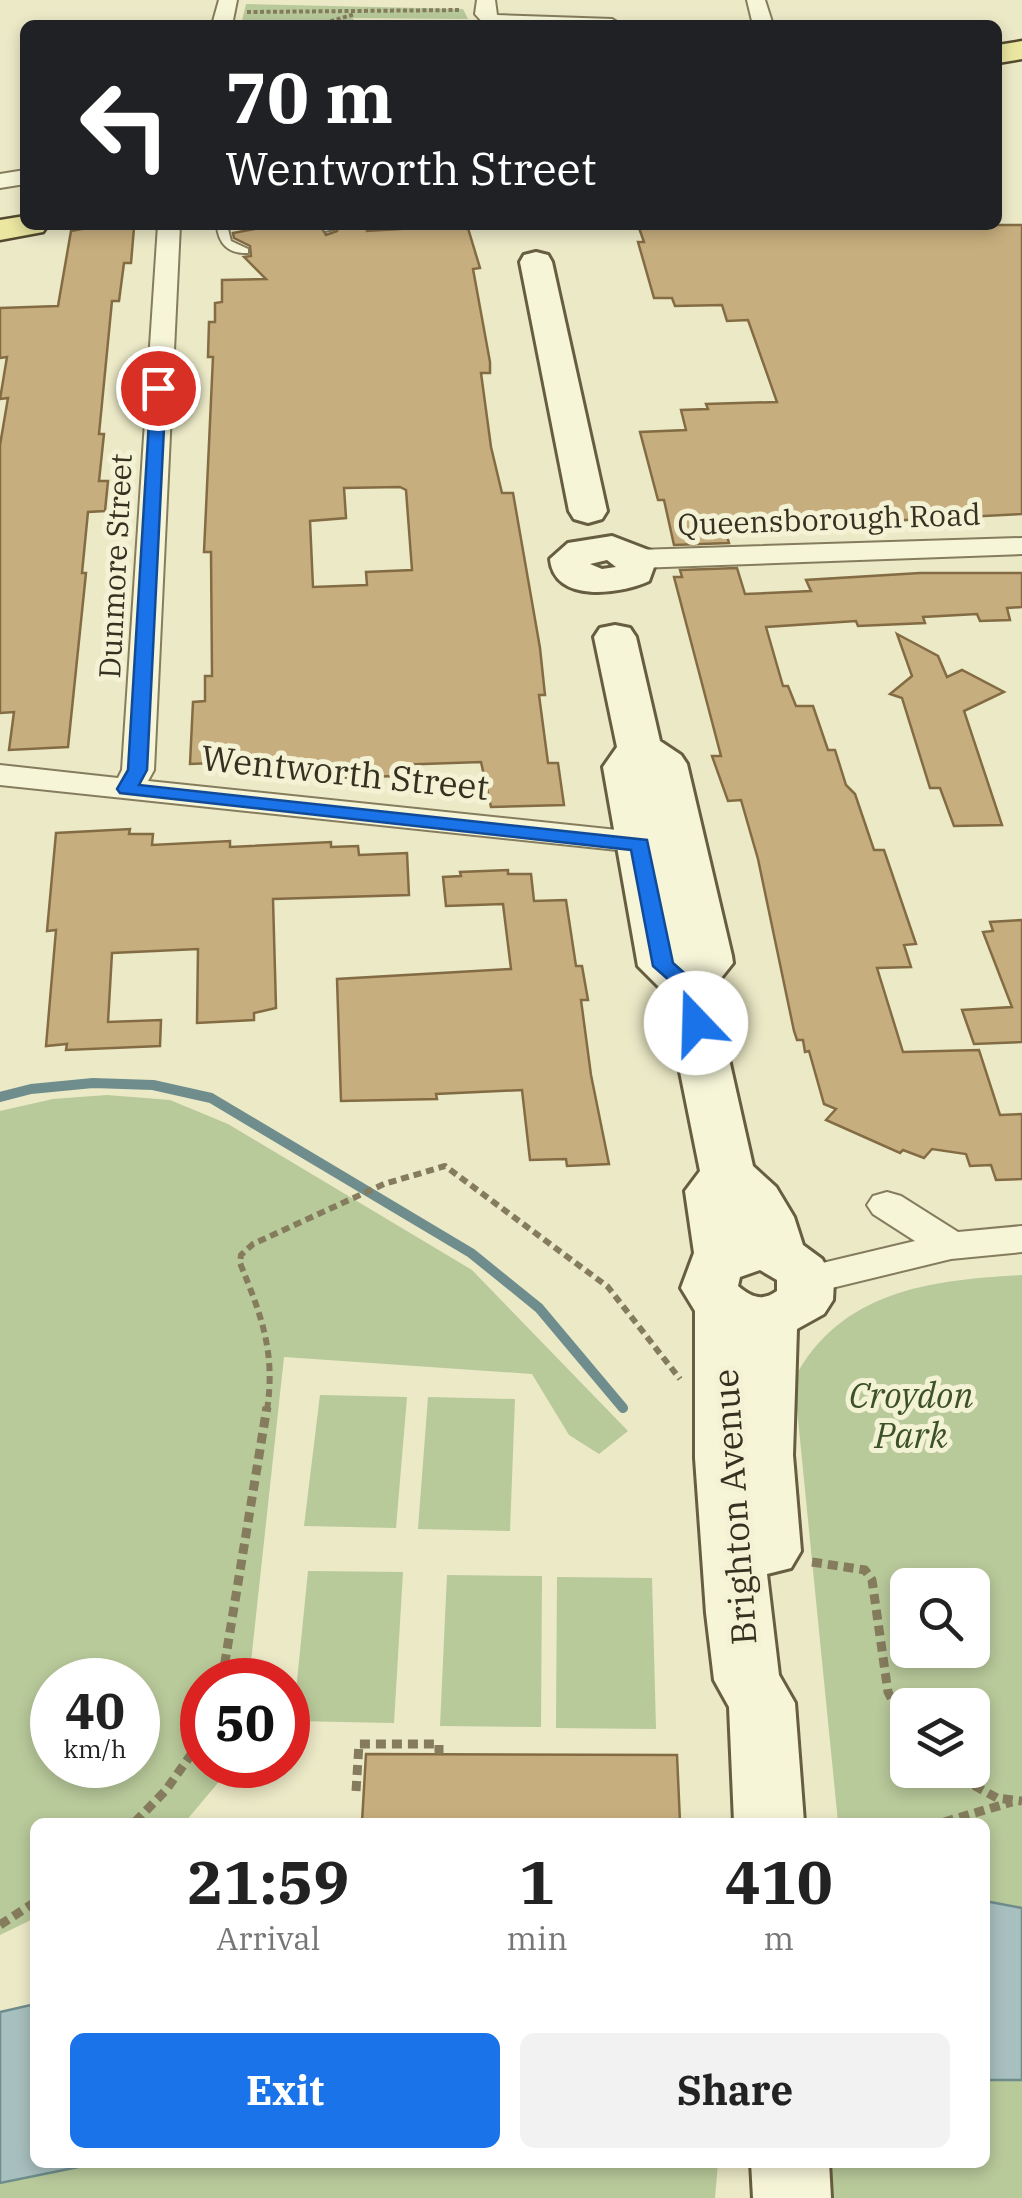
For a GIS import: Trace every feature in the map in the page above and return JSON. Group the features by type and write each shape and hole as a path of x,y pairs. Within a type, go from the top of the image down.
{"main road":[{"name":"Brighton Avenue","path":"532,242 588,512 577,522 607,563 596,631 615,637 639,747 665,764 661,845 663,966 688,986 728,1174 712,1191 760,1284 726,1458 738,1613 748,1680 762,1702 769,1818"}],"street":[{"name":"Dunmore Street","path":"127,789 138,770 168,230"},
{"name":"Queensborough Road","path":"607,563 1022,546"},
{"name":"Wentworth Street","path":"0,775 661,845"},
{"path":"887,1205 951,1246"},
{"path":"760,1284 951,1246 1022,1239"}],"lane":[{"path":"222,230 227,244 244,251"}],"path":[{"path":"226,12 462,10"},
{"path":"335,20 365,11"},
{"path":"226,1658 270,1389 268,1333 240,1255 253,1244 384,1184 445,1166 608,1287 687,1388"},
{"path":"807,1562 847,1564 865,1570 872,1580 890,1696"},
{"path":"356,1791 359,1744 440,1744 439,1754"},
{"path":"140,1818 180,1770"},
{"path":"979,1788 997,1798 1020,1800"},
{"path":"958,1818 1020,1800"},
{"path":"0,1924 30,1905"}],"green space":[{"path":"246,4 463,9 468,19 353,18 242,20"},
{"path":"107,1095 170,1100 228,1124 472,1270 628,1431 599,1454 569,1435 532,1374 284,1357 251,1658 180,1658 180,1788 214,1788 188,1818 30,1818 30,1920 0,1935 0,1111 53,1099"},
{"name":"Croydon Park","path":"1022,1275 1022,1908 990,1902 990,1818 838,1818 794,1379 814,1349 837,1326 863,1308 922,1287"},
{"path":"320,1395 407,1397 396,1528 304,1526"},
{"path":"428,1397 515,1399 510,1531 418,1529"},
{"path":"308,1571 403,1572 394,1723 310,1721 310,1658 299,1658"},
{"path":"447,1575 542,1576 541,1727 440,1726"},
{"path":"557,1577 652,1578 656,1729 556,1728"},
{"path":"990,2080 1022,2080 1022,2198 792,2198 791,2168 990,2168"},
{"path":"71,2168 718,2168 715,2198 0,2198 0,2184"}],"water":[{"path":"990,1902 1022,1908 1022,2080 990,2080"},
{"path":"30,2005 30,2168 74,2168 0,2183 0,2012"}],"building":[{"path":"1002,225 1022,225 1022,514 770,527 771,532 726,533 729,543 674,545 664,500 658,500 640,432 686,430 681,410 708,409 706,404 777,402 748,320 727,321 722,305 675,306 672,298 654,298 638,242 644,242 640,230 1002,230"},
{"path":"134,230 131,263 124,263 119,301 112,301 99,434 104,434 99,481 108,481 105,511 88,512 82,573 86,573 68,747 9,750 14,712 0,713 0,445 8,398 0,399 7,357 0,358 0,308 58,306 71,231"},
{"path":"249,230 323,230 326,235 337,230 469,230 480,268 473,269 490,362 490,373 481,373 491,447 502,493 513,493 540,648 545,695 539,695 548,763 558,763 564,805 491,807 481,762 395,765 396,776 334,778 334,774 293,775 292,768 242,770 242,762 190,764 193,702 205,701 205,676 212,676 211,552 204,552 213,357 208,357 209,322 215,322 215,303 222,302 222,280 266,279 244,257 251,256 250,246 234,238 233,233","holes":["400,487 406,490 412,570 366,572 367,585 313,587 310,521 346,518 344,488"]},
{"path":"737,568 745,594 811,591 806,580 920,573 1022,573 1022,607 1007,608 1010,620 980,621 977,614 923,617 925,623 858,626 856,621 766,627 783,686 788,686 796,706 813,706 828,750 835,750 846,785 855,794 874,850 884,850 916,944 904,945 911,967 877,968 903,1052 979,1050 1000,1115 1022,1114 1022,1179 996,1180 991,1165 970,1166 966,1154 932,1149 924,1158 903,1150 900,1153 826,1120 836,1109 824,1104 809,1051 805,1052 803,1040 797,1040 794,1031 758,859 741,800 728,801 712,756 721,756 674,577 682,577 680,570"},
{"path":"897,634 938,656 947,677 962,670 1004,692 964,711 1002,825 954,826 940,788 930,788 902,698 890,694 912,676"},
{"path":"130,829 129,834 153,834 152,845 230,841 230,847 331,842 331,847 358,846 359,855 407,853 409,895 273,899 276,1008 254,1013 254,1020 197,1023 198,949 112,953 108,1022 161,1020 160,1046 66,1050 67,1044 46,1046 56,930 47,931 56,833"},
{"path":"508,870 508,874 531,874 534,901 566,900 576,966 582,966 588,1000 581,1000 609,1164 567,1166 566,1159 530,1160 522,1090 436,1094 437,1099 341,1101 337,979 511,969 503,904 446,906 443,877 461,876 460,872"},
{"path":"1022,920 1022,1042 974,1044 962,1010 1012,1007 983,932 993,931 990,922"},
{"path":"366,1754 677,1755 680,1818 362,1818"}],"waterway":[{"path":"0,1097 31,1089 93,1083 153,1085 211,1098 471,1253 539,1308 623,1408"}],"route":[{"path":"158,388 138,770 127,789 640,845 663,966 688,986 696,1023"}]}
